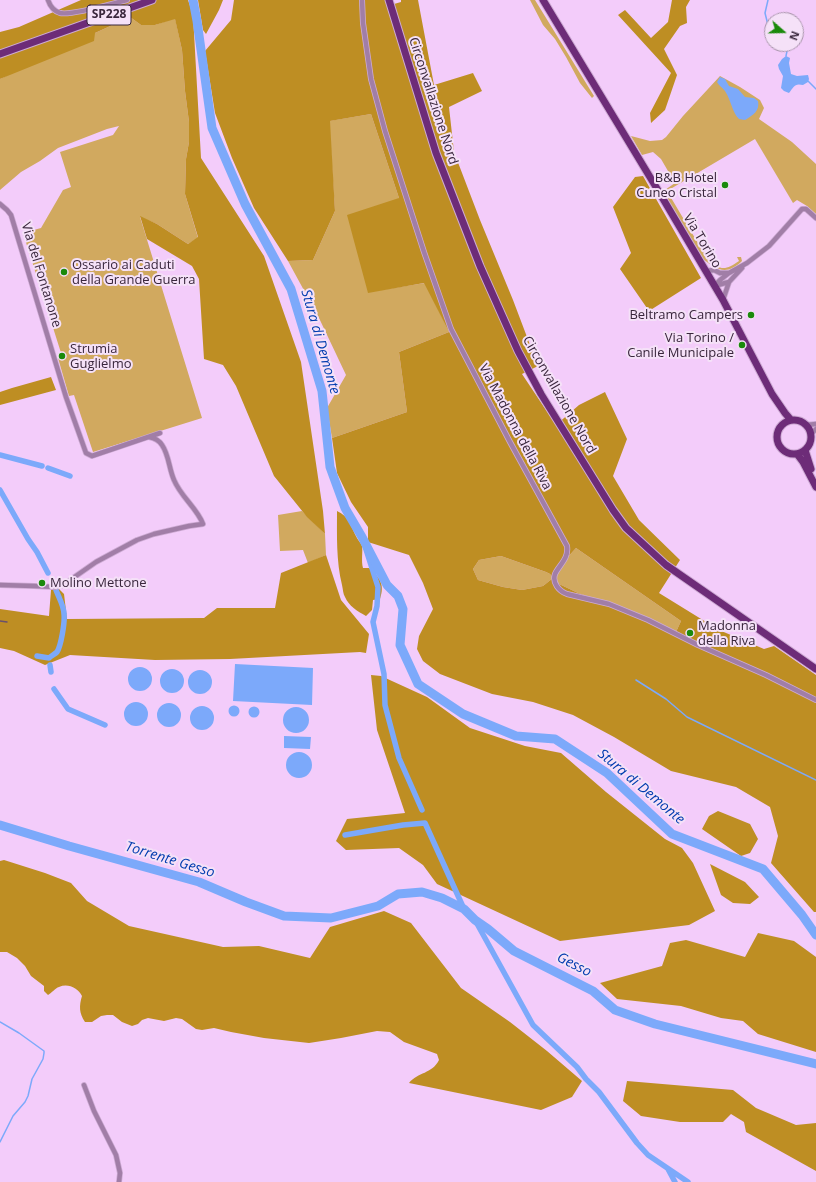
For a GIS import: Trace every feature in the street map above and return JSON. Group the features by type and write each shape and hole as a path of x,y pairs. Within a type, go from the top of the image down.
{"main road":[{"name":"SP228","path":"0,54 152,0"},
{"name":"Circonvallazione Nord","path":"389,0 436,154 483,273 518,351 541,394 613,510 626,528 666,565 816,669"},
{"name":"Via Torino","path":"543,0 723,300 772,394 785,413 792,420"},
{"name":"Via Torino","path":"772,394 782,424"},
{"path":"792,420 799,420 806,424 813,432 811,441 805,450 797,454 786,452 778,443 777,435 782,424 792,420"},
{"path":"805,450 816,483"},
{"path":"797,454 803,462 816,487"}],"street":[{"path":"48,0 55,10 64,13 89,10 127,0"},
{"name":"Via Madonna della Riva","path":"362,0 363,23 371,79 387,138 421,244 451,329 510,442 568,546 563,563 555,574 557,588 562,593 609,604 648,620 816,700"},
{"name":"Via del Fontanone","path":"0,204 11,215 66,397 86,453 92,456 160,433"},
{"path":"714,286 729,273 747,263 769,246 802,209 806,209 816,218"},
{"path":"723,300 729,282 747,263"},
{"path":"706,271 714,270 720,273 729,273"},
{"path":"714,286 729,282"},
{"path":"806,424 816,424"},
{"path":"0,585 55,587 63,585 96,562 137,540 154,534 203,524 198,514 178,488 162,445 149,437"},
{"path":"84,1085 94,1111 116,1156 120,1173 119,1182"}],"shaded area":[{"path":"81,0 188,0 193,15 201,158 264,256 301,362 325,534 307,517 274,476 236,386 223,365 204,359 199,279 192,266 147,239 140,216 157,224 188,244 198,237 185,194 189,122 182,50 175,19 155,25 141,25 130,17 95,33 94,41 0,79 0,32 19,27"},
{"path":"198,0 223,0 206,34 203,30"},
{"path":"234,0 392,0 394,4 401,2 401,0 418,0 434,85 473,73 482,91 449,107 454,152 538,366 522,374 556,425 579,405 605,392 627,439 613,476 639,520 680,560 659,593 719,630 764,649 774,646 816,675 816,912 814,912 771,863 778,836 770,807 736,787 671,771 614,737 573,715 533,702 492,694 440,674 423,661 417,649 419,636 433,609 423,583 409,555 368,542 368,527 351,502 337,473 332,438 407,412 399,352 449,332 424,283 368,293 347,215 399,198 371,114 330,121 335,211 313,260 288,261 254,208 232,158 215,113 205,51 231,20","holes":["576,548 681,621 676,632 597,599 578,593 557,583 557,573","501,556 546,572 553,578 543,586 522,590 503,587 478,580 473,569 479,560"]},
{"path":"530,0 535,0 594,96 592,98 580,83 555,39 543,25"},
{"path":"672,0 690,0 686,7 687,23 680,26 664,49 677,75 665,110 651,123 650,113 671,73 618,15 625,10 651,38 668,22"},
{"path":"130,17 141,25 155,25 175,18 182,50 189,122 185,194 198,238 188,244 157,224 140,217 202,418 93,452 74,395 69,396 58,358 62,356 23,233 41,228 63,190 71,187 60,152 113,135 119,126 107,129 58,148 21,172 0,190 0,79"},
{"path":"720,76 760,100 764,108 759,119 792,142 816,164 816,214 797,200 793,203 755,139 667,191 708,260 720,268 727,268 739,261 737,257 741,257 742,261 737,266 726,270 712,266 702,258 662,192 675,183 661,159 653,152 642,155 631,136 650,141 662,140"},
{"path":"371,114 399,198 368,292 425,283 449,332 399,352 407,412 332,438 327,408 346,375 319,318 288,261 313,260 335,211 329,121"},
{"path":"643,176 701,278 649,311 620,269 631,253 613,207 635,177"},
{"path":"51,377 56,390 0,405 0,392"},
{"path":"302,511 325,534 326,555 308,563 303,550 280,551 278,515"},
{"path":"337,511 347,519 362,545 363,568 369,568 379,578 382,585 380,599 373,600 372,610 366,616 351,606 344,594 338,557"},
{"path":"576,548 681,621 676,632 597,599 578,593 557,583 557,573"},
{"path":"326,555 341,600 369,634 366,653 360,652 230,659 155,660 70,655 45,665 14,651 0,648 0,609 49,616 51,590 59,589 64,594 67,619 204,618 217,608 275,608 281,573"},
{"path":"501,556 546,572 553,578 543,586 522,590 503,587 478,580 473,569 479,560"},
{"path":"371,675 381,676 427,697 470,728 525,746 561,753 606,792 665,839 682,848 693,863 715,911 689,925 560,941 437,884 423,865 399,848 346,850 336,841 347,819 405,813 377,730"},
{"path":"718,811 750,824 758,839 750,853 741,856 702,829 709,816"},
{"path":"4,860 71,883 87,901 129,926 223,947 259,946 310,958 330,927 384,911 411,923 461,988 510,1022 582,1081 572,1097 541,1110 409,1083 436,1065 439,1060 437,1054 404,1042 390,1032 377,1031 309,1043 264,1038 214,1028 202,1030 196,1029 182,1019 176,1018 164,1021 148,1018 132,1026 122,1022 113,1015 101,1016 92,1022 85,1022 80,1009 82,996 78,991 69,986 62,986 56,988 48,995 44,991 44,986 31,976 25,966 17,958 7,952 0,952 0,861"},
{"path":"710,864 745,882 759,897 750,904 733,903 721,895"},
{"path":"758,933 794,941 816,957 816,1052 758,1034 743,1021 721,1018 681,1006 617,999 600,983 662,966 670,943 686,940 745,957"},
{"path":"627,1081 733,1090 756,1108 796,1125 816,1123 816,1171 746,1132 744,1122 731,1114 723,1122 680,1122 641,1116 623,1101"}],"water":[{"path":"786,56 790,58 789,63 791,74 797,76 808,75 809,79 808,82 803,85 794,86 789,93 781,88 783,76 778,65"},
{"path":"720,77 725,79 729,86 738,89 745,97 754,98 758,101 757,110 745,120 739,119 735,113 725,91 717,82"},
{"path":"235,664 313,668 312,705 233,701"},
{"path":"140,667 148,671 152,679 148,687 140,691 132,687 128,679 132,671"},
{"path":"172,669 180,673 184,681 180,689 172,693 164,689 160,681 164,673"},
{"path":"200,670 208,674 212,682 208,690 200,694 192,690 188,682 192,674"},
{"path":"136,702 144,706 148,714 144,722 136,726 128,722 124,714 128,706"},
{"path":"169,703 177,707 181,715 177,723 169,727 161,723 157,715 161,707"},
{"path":"234,705 238,707 240,711 238,715 234,717 230,715 228,711 230,707"},
{"path":"202,706 210,710 214,718 210,726 202,730 194,726 190,718 194,710"},
{"path":"254,706 258,708 260,712 258,716 254,718 250,716 248,712 250,708"},
{"path":"296,707 305,711 309,720 305,729 296,733 287,729 283,720 287,711"},
{"path":"284,736 311,737 310,749 284,748"},
{"path":"299,752 308,756 312,765 308,774 299,778 290,774 286,765 290,756"}],"waterway":[{"name":"Stura di Demonte","path":"193,0 212,128 245,204 291,289 322,391 330,467 345,508 387,585 398,596 403,609 400,645 418,684 463,714 516,736 555,739 607,773 672,834 763,869 802,915 816,935"},
{"path":"765,12 768,0"},
{"path":"786,56 787,52"},
{"path":"808,81 816,89"},
{"path":"0,455 42,466"},
{"path":"48,468 70,476"},
{"path":"0,490 48,573"},
{"path":"362,537 378,587 377,606 373,622 384,674 385,705 399,758 422,810"},
{"path":"37,656 49,658 57,652 60,645 64,611 56,590"},
{"path":"50,665 51,672"},
{"path":"636,680 666,699 687,717 816,780"},
{"path":"54,689 68,709 105,725"},
{"path":"345,835 403,825 425,823 464,909"},
{"name":"Gesso","path":"0,825 199,882 284,916 331,918 378,906 398,894 422,892 442,898 464,909 475,920 514,951 593,991 615,1010 655,1024 816,1064"},
{"path":"475,920 533,1025 577,1067 599,1092 637,1143 648,1155 688,1182"},
{"path":"0,1022 19,1033 44,1051 43,1059 32,1079 28,1096 13,1116 0,1142"},
{"path":"668,1169 675,1182"}],"railway":[{"path":"0,621 7,622"}],"place":[{"name":"B&B Hotel Cuneo Cristal","path":"725,185"},
{"name":"Ossario ai Caduti della Grande Guerra","path":"64,272"},
{"name":"Beltramo Campers","path":"751,315"},
{"name":"Via Torino / Canile Municipale","path":"742,345"},
{"name":"Strumia Guglielmo","path":"62,356"},
{"name":"Molino Mettone","path":"42,583"},
{"name":"Madonna della Riva","path":"690,633"}],"water label":[{"name":"Torrente Gesso","path":"170,860"}]}
